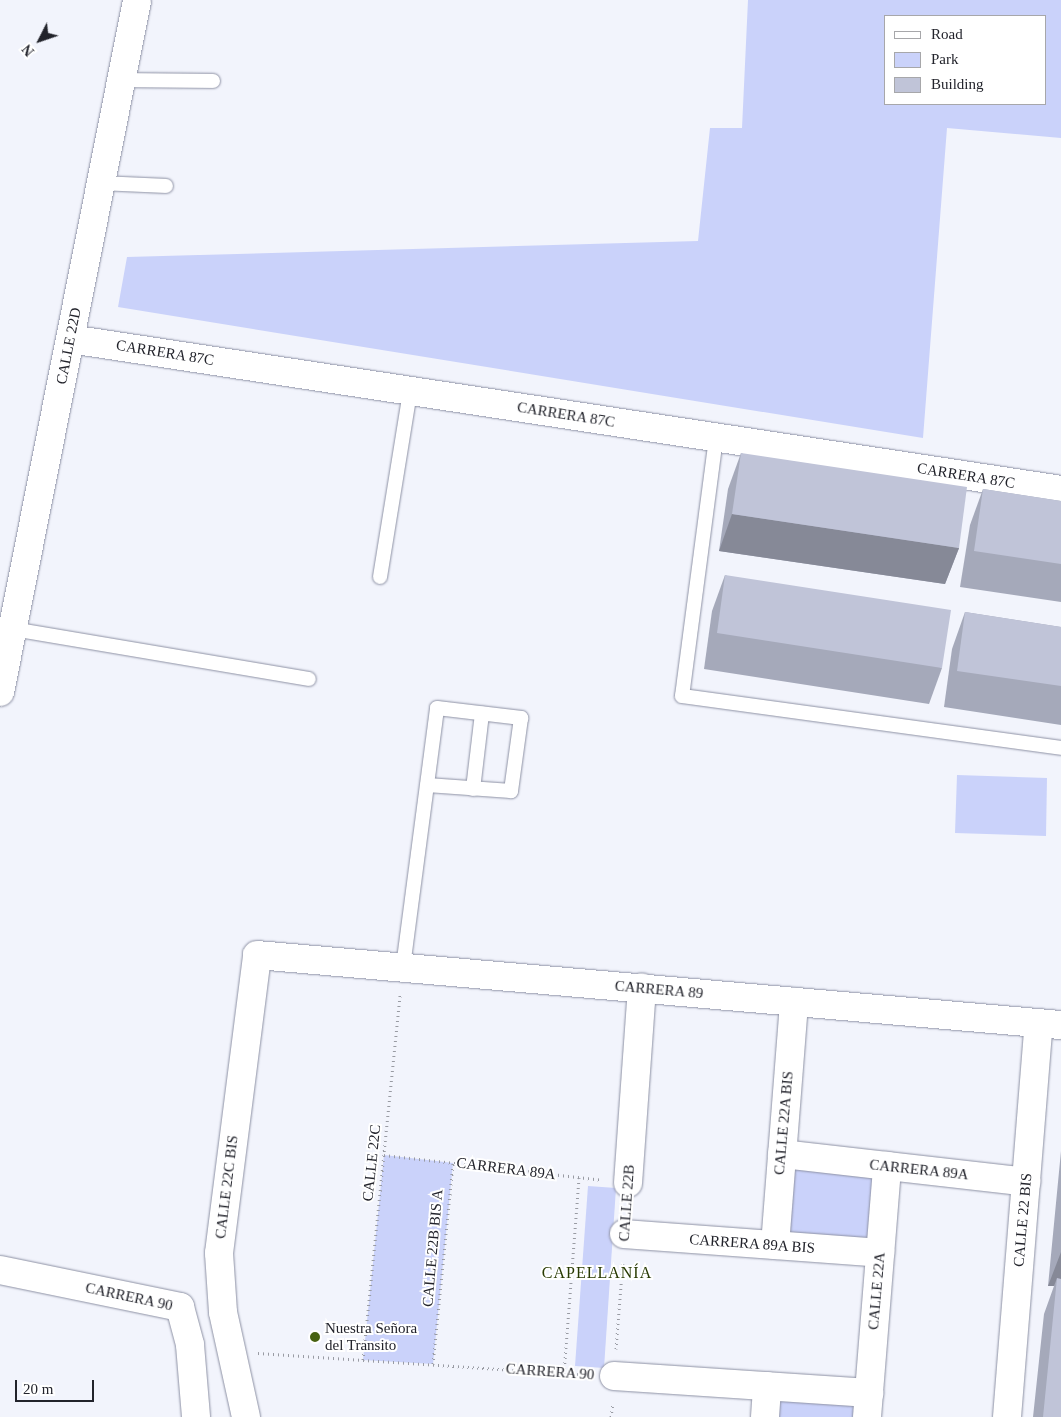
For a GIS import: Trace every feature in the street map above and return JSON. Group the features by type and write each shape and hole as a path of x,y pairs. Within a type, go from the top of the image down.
{"street":[{"name":"CALLE 22D","path":"0,692 137,1"},
{"name":"CARRERA 87C","path":"70,338 1061,490"},
{"name":"CARRERA 89","path":"257,955 1050,1024"},
{"name":"CALLE 22C BIS","path":"246,1417 222,1312 219,1253 257,955"},
{"name":"CALLE 22B","path":"628,1183 642,988"},
{"name":"CALLE 22A BIS","path":"775,1245 794,1002"},
{"name":"CALLE 22 BIS","path":"1007,1417 1026,1182 1050,1024"},
{"name":"CARRERA 89A","path":"782,1154 1026,1182"},
{"name":"CALLE 22A","path":"868,1405 887,1166"},
{"name":"CARRERA 89A BIS","path":"624,1234 880,1253"},
{"name":"CARRERA 90","path":"0,1270 180,1308 190,1345 196,1417"},
{"name":"CARRERA 90","path":"614,1376 767,1386 868,1405"},
{"path":"765,1417 767,1386"}],"lane":[{"path":"122,80 213,81"},
{"path":"101,183 166,186"},
{"path":"380,577 410,391"},
{"path":"716,438 682,696 1061,748"},
{"path":"13,629 309,679"},
{"path":"403,967 437,708 521,718 511,791 427,785"},
{"path":"473,788 482,714"}],"path":[{"name":"CALLE 22C","path":"363,1360 403,967"},
{"name":"CARRERA 89A","path":"384,1155 628,1183"},
{"name":"CALLE 22B BIS A","path":"433,1364 453,1163"},
{"path":"564,1373 579,1178"},
{"name":"CALLE 22B","path":"612,1417 624,1234"},
{"name":"CARRERA 90","path":"231,1351 614,1376"}],"green space":[{"path":"748,0 1061,0 1061,138 947,128 923,438 118,307 127,257 698,241 710,128 742,128"},
{"path":"957,775 1047,778 1046,836 955,833"},
{"path":"384,1155 453,1163 433,1364 363,1360"},
{"path":"787,1158 883,1170 876,1249 781,1239"},
{"path":"588,1186 616,1188 604,1368 575,1366"},
{"path":"775,1398 862,1400 860,1417 774,1417"}],"building":[{"path":"741,453 967,487 959,548 732,514"},
{"path":"983,489 1061,501 1061,564 974,551"},
{"path":"725,575 951,610 942,668 717,633"},
{"path":"965,612 1061,627 1061,686 957,671"},
{"path":"1057,1278 1061,1279 1061,1417 1043,1417"}],"place":[{"name":"Nuestra Señora del Transito","path":"315,1337"}],"district":[{"name":"CAPELLANÍA","path":"597,1273"}]}
